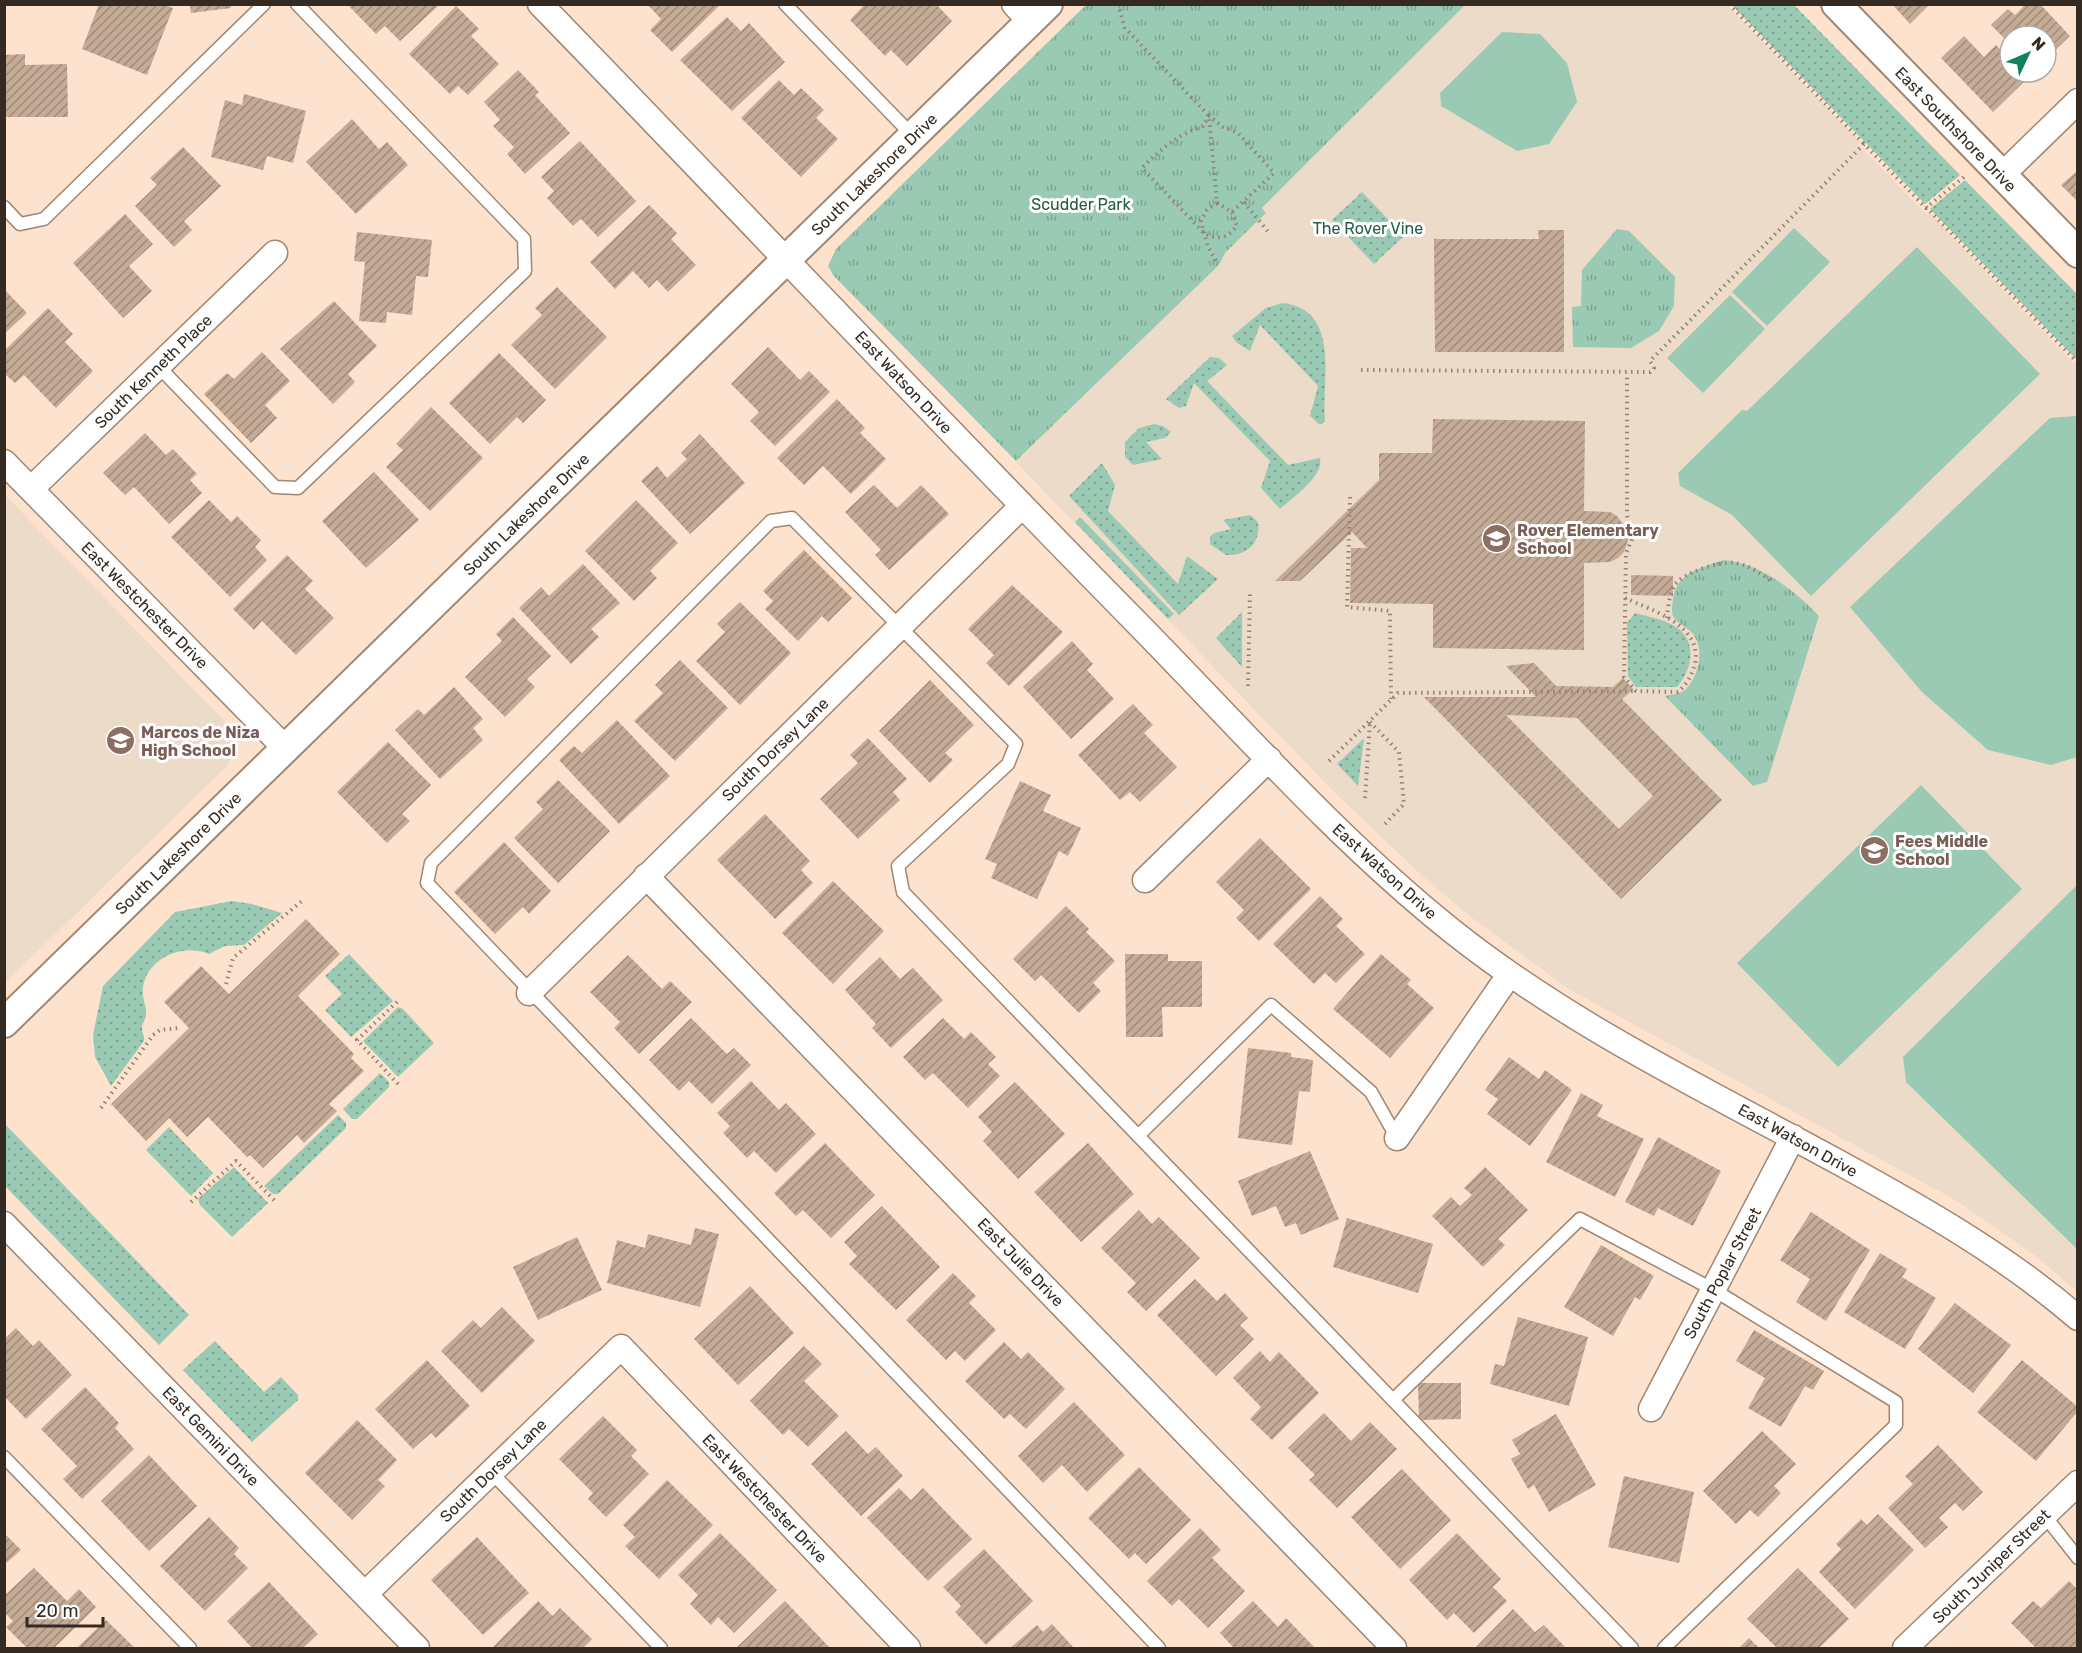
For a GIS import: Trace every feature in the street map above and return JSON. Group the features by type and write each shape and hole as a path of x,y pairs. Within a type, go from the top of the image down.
{"street":[{"name":"East Watson Drive","path":"540,4 787,258 1022,506 1370,861 1509,975 1569,1014 1934,1214 2047,1293 2078,1318"},
{"name":"East Southshore Drive","path":"1836,4 2078,254"},
{"name":"South Lakeshore Drive","path":"4,1023 913,136 1031,10"},
{"path":"2001,176 2078,101"},
{"name":"South Kenneth Place","path":"31,489 275,253"},
{"name":"East Westchester Drive","path":"4,462 285,748"},
{"name":"South Dorsey Lane","path":"529,993 1022,506"},
{"path":"1145,880 1269,759"},
{"name":"East Julie Drive","path":"646,876 1394,1648"},
{"path":"1397,1138 1509,975"},
{"name":"South Poplar Street","path":"1651,1409 1793,1137"},
{"name":"East Gemini Drive","path":"4,1224 417,1648"},
{"name":"South Dorsey Lane","path":"365,1594 621,1347"},
{"name":"East Westchester Drive","path":"621,1347 908,1648"},
{"name":"South Juniper Street","path":"1905,1648 2078,1483"}],"lane":[{"path":"4,207 20,224 44,219 264,4"},
{"path":"158,366 274,487 298,488 525,271 524,239 297,4"},
{"path":"785,4 913,136"},
{"path":"1159,1648 529,993 427,883 431,863 771,521 792,518 1016,744 1008,764 898,866 903,892 1632,1648"},
{"path":"1138,1136 1271,1005 1371,1092 1397,1138"},
{"path":"1393,1400 1580,1219 1714,1290 1896,1402 1896,1425 1664,1648"},
{"path":"4,1457 190,1648"},
{"path":"491,1472 661,1648"},
{"path":"2044,1515 2078,1558"}],"path":[{"path":"1118,4 1125,28 1209,116 1223,127 1238,133 1274,173 1233,213"},
{"path":"1729,4 2078,363"},
{"path":"1209,116 1217,203"},
{"path":"1209,116 1203,126 1186,132 1167,144 1142,168 1205,234 1215,238 1228,236 1237,226 1233,213 1217,203"},
{"path":"1361,370 1650,372 1654,368 1650,361 1864,144"},
{"path":"1926,207 1965,175"},
{"path":"1244,202 1270,234"},
{"path":"1217,203 1207,210 1201,221 1218,264"},
{"path":"1627,373 1627,514 1632,539 1626,554 1624,677 1636,692"},
{"path":"1350,496 1347,607 1390,611 1391,701"},
{"path":"1667,618 1674,585 1704,569 1734,563 1756,571 1772,582"},
{"path":"1248,686 1250,594"},
{"path":"1329,761 1398,693 1678,692 1693,669 1695,661 1693,643 1686,632 1667,618 1625,598"},
{"path":"1365,798 1370,722"},
{"path":"1370,722 1399,752 1404,804 1384,824"},
{"path":"226,984 233,958 302,901"},
{"path":"398,1001 357,1040 398,1084"},
{"path":"101,1108 153,1035 160,1030 178,1028"},
{"path":"191,1202 236,1161 276,1202"}],"shaded area":[{"name":"Rover Elementary School","path":"1465,5 1727,5 1860,142 1858,144 1927,215 1930,213 2077,367 2077,1291 2034,1255 1957,1201 1567,988 1471,917 1428,881 1335,793 1016,462 1219,265 1225,253 1266,214 1262,209"},
{"name":"Marcos de Niza High School","path":"5,495 231,728 237,746 227,766 5,983"}],"green space":[{"name":"Scudder Park","path":"1086,5 1465,5 1262,208 1266,213 1225,253 1219,265 1016,461 833,275 828,266 836,249"},
{"path":"1732,5 1794,5 1960,175 1925,204"},
{"path":"1502,32 1540,34 1567,63 1577,102 1549,144 1517,151 1441,106 1440,93"},
{"path":"1965,180 2077,294 2077,360 1930,209"},
{"name":"The Rover Vine","path":"1362,192 1404,236 1374,264 1332,220"},
{"path":"1794,228 1830,262 1767,326 1732,292"},
{"path":"1617,229 1629,231 1675,277 1674,306 1659,331 1631,348 1573,347 1572,307 1581,306 1582,270"},
{"path":"1917,247 2040,374 1811,596 1732,515 1680,486 1678,473 1742,410 1747,411"},
{"path":"1730,295 1765,329 1703,393 1667,358"},
{"path":"1282,303 1301,308 1313,318 1321,332 1325,368 1325,421 1320,425 1310,416 1318,386 1260,325 1250,351 1237,343 1232,336 1266,308"},
{"path":"1210,357 1219,358 1227,365 1207,381 1288,465 1320,458 1320,465 1312,480 1280,509 1261,488 1270,461 1194,383 1186,406 1179,408 1166,399"},
{"path":"2077,416 2077,757 2051,765 1988,750 1922,692 1850,607 2050,418"},
{"path":"1154,424 1163,426 1171,432 1165,438 1146,442 1162,459 1133,465 1125,457 1125,442 1139,428"},
{"path":"1102,463 1115,485 1108,511 1178,584 1187,556 1218,579 1179,615 1069,496"},
{"path":"1250,515 1258,522 1258,530 1257,537 1246,551 1226,555 1210,544 1210,537 1214,533 1231,529 1223,520"},
{"path":"1080,517 1174,614 1168,619 1075,522"},
{"path":"1724,560 1750,566 1776,579 1819,616 1767,782 1753,786 1665,696 1686,689 1694,678 1699,657 1695,637 1673,616 1675,591 1684,577 1691,572"},
{"path":"1242,612 1242,667 1216,638"},
{"path":"1635,613 1671,624 1686,637 1690,662 1677,687 1636,687 1628,676 1627,623"},
{"path":"1364,738 1358,786 1337,764"},
{"path":"1921,785 2022,889 1838,1067 1737,963"},
{"path":"2077,885 2077,1249 1906,1082 1903,1057"},
{"path":"232,901 282,913 244,945 225,946 209,954 189,950 168,955 159,960 146,977 143,987 146,1012 142,1028 144,1041 111,1086 95,1057 93,1035 103,986 175,912"},
{"path":"349,954 393,1001 351,1037 325,1010 342,994 325,976"},
{"path":"398,1007 403,1009 434,1043 398,1077 363,1041"},
{"path":"380,1073 389,1082 389,1087 357,1119 352,1119 343,1109"},
{"path":"338,1115 346,1123 346,1128 278,1194 273,1194 264,1186"},
{"path":"5,1124 189,1315 159,1345 5,1186"},
{"path":"169,1127 213,1173 191,1196 146,1150"},
{"path":"234,1167 268,1203 232,1237 200,1205 198,1199"},
{"path":"215,1341 264,1392 281,1377 298,1395 298,1400 252,1442 183,1370"}],"building":[{"path":"99,4 163,4 173,8 147,75 82,49"},
{"path":"190,4 230,4 231,8 191,13"},
{"path":"647,4 721,4 672,52 650,30 661,19"},
{"path":"865,4 936,4 952,21 907,66 891,50 885,56 850,20"},
{"path":"1892,4 1930,4 1910,24"},
{"path":"2026,4 2040,4 2070,36 2058,48 2058,24 1998,24 1998,32 1991,25 2008,9 2015,15"},
{"path":"348,5 438,6 400,41 385,26 376,34"},
{"path":"456,6 479,29 471,36 499,64 468,95 458,86 450,94 409,54"},
{"path":"727,17 741,31 749,23 785,62 732,111 680,60"},
{"path":"1964,36 1984,57 1996,45 1998,47 1998,84 2022,84 1993,112 1941,58"},
{"path":"25,54 25,65 67,64 68,117 4,117 4,55"},
{"path":"518,70 539,92 535,95 570,133 525,174 507,154 514,147 493,126 500,120 484,102"},
{"path":"779,80 794,95 801,88 824,110 816,118 838,139 801,177 741,118"},
{"path":"244,94 306,111 293,163 267,156 263,170 211,157 225,100 242,105"},
{"path":"352,119 379,149 387,142 408,165 356,214 306,162"},
{"path":"580,141 636,201 598,237 581,219 573,226 547,198 554,191 541,177"},
{"path":"183,147 221,186 184,221 192,230 174,247 135,206 157,185 150,178"},
{"path":"2078,170 2078,202 2061,185"},
{"path":"649,205 677,233 671,239 696,265 668,292 657,280 649,288 633,271 615,289 590,262"},
{"path":"125,214 153,244 129,266 152,291 123,318 73,263"},
{"path":"1538,230 1564,230 1564,352 1435,352 1434,239 1539,239"},
{"path":"357,232 432,240 428,277 416,276 412,315 387,312 386,323 359,321 365,262 354,261"},
{"path":"557,287 607,337 555,389 511,345 542,315 535,308"},
{"path":"4,289 27,313 4,334"},
{"path":"334,301 377,346 348,374 355,382 333,404 280,349"},
{"path":"48,308 73,334 65,342 93,371 56,408 24,375 15,383 4,373 4,351"},
{"path":"768,347 800,380 809,371 830,392 775,446 750,421 759,412 731,384"},
{"path":"262,352 290,381 265,405 277,418 251,443 204,394 227,373 234,379"},
{"path":"499,353 546,400 523,423 517,417 490,444 449,403"},
{"path":"837,399 865,428 860,433 886,459 851,494 823,466 804,485 777,458"},
{"path":"431,407 483,458 430,511 386,467 403,450 396,444"},
{"path":"1433,419 1585,421 1584,511 1610,512 1617,516 1627,529 1629,537 1624,552 1618,558 1610,562 1584,563 1584,650 1433,648 1433,604 1350,603 1351,548 1367,548 1352,532 1300,581 1275,581 1379,480 1379,453 1432,453"},
{"path":"145,433 166,455 173,449 197,474 190,480 202,493 169,524 134,487 125,495 103,473"},
{"path":"700,434 745,483 690,534 641,481 657,466 667,478 687,459 681,453"},
{"path":"374,472 419,520 366,568 322,521"},
{"path":"874,485 897,508 921,485 949,514 889,570 875,555 881,550 845,512"},
{"path":"209,500 231,522 237,516 261,540 255,547 267,560 230,597 171,537"},
{"path":"636,500 678,543 650,571 657,578 634,601 585,551"},
{"path":"804,550 852,598 828,622 822,616 798,641 765,609 773,601 763,591"},
{"path":"287,555 313,581 305,589 334,618 296,655 262,621 254,630 233,609"},
{"path":"583,564 620,603 591,629 599,637 571,664 519,608 541,587 549,596"},
{"path":"1631,575 1673,576 1673,596 1631,595"},
{"path":"1012,585 1063,632 1009,686 986,663 994,655 968,629"},
{"path":"740,602 791,653 740,705 696,661 725,632 717,624"},
{"path":"513,617 551,656 527,679 535,687 505,717 465,677 502,641 496,634"},
{"path":"1072,641 1093,664 1087,670 1114,699 1071,739 1023,687"},
{"path":"680,660 728,708 675,761 634,721 663,693 655,685"},
{"path":"1534,663 1556,686 1613,687 1623,678 1633,689 1622,699 1722,800 1621,899 1424,697 1536,697 1506,666","holes":["1506,715 1577,718 1653,796 1619,829"]},
{"path":"930,680 974,725 945,753 953,760 930,783 879,731"},
{"path":"454,687 483,719 473,728 483,740 440,779 395,730 418,709 424,715"},
{"path":"1133,704 1153,725 1144,733 1177,767 1140,802 1130,792 1120,800 1078,755"},
{"path":"617,720 670,776 619,824 559,760 574,746 582,753"},
{"path":"868,738 907,779 893,792 900,800 858,839 820,799 858,763 850,755"},
{"path":"388,742 431,785 402,814 410,821 387,843 337,792"},
{"path":"558,780 610,831 558,883 514,838 543,809 536,802"},
{"path":"1020,781 1051,795 1043,811 1081,828 1068,856 1059,851 1037,899 991,878 997,864 985,859"},
{"path":"765,814 810,861 801,870 813,883 775,919 717,860"},
{"path":"1260,838 1311,889 1259,941 1236,918 1244,910 1216,882"},
{"path":"504,842 551,891 529,914 523,907 495,934 454,892"},
{"path":"833,881 884,931 833,984 782,933"},
{"path":"1320,896 1343,919 1336,926 1365,954 1336,983 1325,973 1314,984 1273,944"},
{"path":"1066,906 1089,929 1086,932 1115,961 1093,983 1101,991 1079,1013 1041,975 1035,981 1013,959"},
{"path":"306,919 340,954 298,996 354,1054 351,1058 364,1071 329,1104 337,1111 304,1143 297,1135 263,1168 250,1155 247,1157 208,1117 187,1137 169,1118 146,1141 111,1104 189,1028 164,1002 201,966 229,994"},
{"path":"1125,954 1168,954 1168,961 1202,961 1202,1007 1162,1007 1163,1037 1126,1037"},
{"path":"1381,954 1411,980 1407,984 1434,1008 1390,1058 1333,1009"},
{"path":"628,955 662,989 670,981 692,1002 639,1054 614,1028 620,1022 590,992"},
{"path":"880,957 900,979 913,968 943,1000 891,1048 872,1028 876,1024 845,990"},
{"path":"691,1018 727,1054 734,1048 751,1065 712,1104 689,1081 679,1091 649,1060"},
{"path":"943,1018 964,1039 971,1032 996,1057 988,1064 1000,1076 968,1108 933,1073 925,1080 903,1057"},
{"path":"1248,1048 1291,1053 1291,1057 1313,1060 1310,1092 1299,1091 1292,1145 1238,1138"},
{"path":"1509,1057 1539,1079 1545,1070 1572,1090 1530,1146 1487,1114 1498,1099 1485,1090"},
{"path":"751,1081 779,1110 786,1103 816,1134 776,1173 754,1151 747,1158 723,1133 730,1126 717,1113"},
{"path":"1015,1082 1065,1134 1018,1179 983,1141 992,1132 978,1117"},
{"path":"1581,1093 1603,1105 1597,1116 1644,1139 1615,1197 1546,1162"},
{"path":"1658,1137 1721,1171 1693,1226 1658,1208 1654,1216 1625,1202"},
{"path":"825,1143 875,1195 831,1238 803,1210 796,1216 774,1193"},
{"path":"1088,1143 1134,1194 1081,1242 1034,1192"},
{"path":"1310,1151 1339,1219 1301,1235 1296,1223 1285,1227 1276,1206 1252,1216 1238,1181"},
{"path":"1485,1167 1528,1210 1498,1239 1505,1245 1483,1267 1432,1216 1451,1197 1460,1206 1472,1195 1464,1188"},
{"path":"882,1206 940,1267 896,1310 849,1264 857,1256 844,1242"},
{"path":"1139,1210 1152,1224 1159,1217 1200,1258 1146,1311 1127,1292 1136,1283 1101,1248"},
{"path":"1811,1212 1870,1250 1826,1321 1796,1302 1810,1279 1780,1260"},
{"path":"1347,1218 1433,1244 1418,1293 1333,1267"},
{"path":"695,1228 719,1234 700,1307 607,1283 617,1240 645,1248 648,1234 691,1245"},
{"path":"577,1237 602,1290 538,1320 513,1267"},
{"path":"1601,1245 1654,1276 1640,1300 1635,1297 1613,1336 1564,1307"},
{"path":"1880,1253 1907,1269 1902,1277 1936,1298 1905,1349 1844,1312"},
{"path":"953,1273 976,1296 969,1303 996,1330 965,1361 955,1351 946,1360 906,1320"},
{"path":"1195,1279 1217,1301 1225,1293 1248,1318 1240,1325 1254,1339 1216,1376 1157,1315"},
{"path":"750,1286 794,1333 738,1385 694,1339"},
{"path":"1955,1303 2011,1345 1973,1393 1918,1349"},
{"path":"502,1307 535,1341 482,1393 441,1351 473,1320 481,1328"},
{"path":"1518,1317 1588,1337 1569,1406 1490,1384 1495,1364 1504,1366"},
{"path":"16,1328 33,1346 39,1340 72,1375 26,1419 4,1396 4,1339"},
{"path":"1754,1330 1824,1371 1813,1390 1805,1386 1781,1427 1748,1408 1765,1378 1736,1361"},
{"path":"1004,1342 1021,1359 1028,1352 1065,1389 1026,1429 1010,1414 1004,1419 965,1381"},
{"path":"804,1346 822,1364 804,1381 839,1416 808,1447 789,1429 783,1435 750,1401"},
{"path":"1260,1351 1270,1362 1279,1352 1319,1393 1272,1440 1250,1419 1261,1407 1233,1378"},
{"path":"427,1360 470,1406 436,1438 431,1433 413,1449 375,1409"},
{"path":"2022,1360 2078,1407 2078,1411 2036,1461 1977,1412"},
{"path":"1418,1383 1461,1383 1461,1419 1419,1420"},
{"path":"85,1387 119,1423 115,1428 134,1449 82,1499 63,1479 77,1466 41,1429"},
{"path":"1074,1402 1125,1455 1087,1492 1062,1465 1043,1483 1018,1456"},
{"path":"1324,1413 1351,1441 1370,1422 1397,1449 1337,1508 1309,1480 1315,1475 1288,1448"},
{"path":"1556,1414 1596,1485 1549,1512 1534,1485 1528,1489 1511,1459 1520,1454 1512,1440"},
{"path":"603,1416 637,1450 631,1456 649,1474 606,1517 588,1499 593,1493 559,1459"},
{"path":"357,1420 397,1460 378,1480 385,1486 352,1520 305,1473"},
{"path":"846,1431 868,1454 876,1447 903,1476 861,1516 811,1464"},
{"path":"1762,1431 1796,1464 1774,1486 1781,1493 1758,1517 1750,1510 1736,1524 1703,1491"},
{"path":"1938,1445 1983,1492 1963,1511 1955,1503 1939,1518 1948,1527 1925,1548 1888,1508 1913,1484 1905,1476"},
{"path":"149,1455 197,1506 149,1551 101,1501"},
{"path":"1139,1467 1191,1520 1146,1564 1135,1553 1129,1559 1088,1518"},
{"path":"1402,1469 1451,1520 1400,1569 1351,1517"},
{"path":"1624,1476 1694,1492 1679,1563 1608,1547"},
{"path":"667,1480 713,1525 659,1579 625,1546 635,1537 623,1525"},
{"path":"899,1488 911,1500 923,1488 972,1539 928,1581 867,1518"},
{"path":"1878,1514 1914,1550 1855,1609 1819,1572 1841,1549 1836,1544 1861,1519 1867,1525"},
{"path":"209,1517 239,1548 234,1554 248,1568 205,1611 160,1566"},
{"path":"1200,1528 1221,1550 1212,1558 1245,1591 1208,1628 1179,1599 1172,1606 1147,1581"},
{"path":"4,1533 21,1550 4,1565"},
{"path":"720,1533 777,1590 734,1633 718,1617 711,1625 690,1604 698,1595 678,1575"},
{"path":"1457,1533 1501,1579 1493,1587 1507,1601 1474,1633 1454,1613 1447,1620 1409,1580"},
{"path":"477,1537 529,1593 483,1635 431,1580"},
{"path":"984,1549 1033,1601 986,1645 955,1612 961,1606 943,1587"},
{"path":"34,1568 67,1601 79,1589 96,1607 54,1648 27,1648 6,1627 13,1621 4,1612 4,1596"},
{"path":"1798,1568 1849,1619 1819,1648 1777,1648 1747,1619"},
{"path":"2069,1581 2078,1590 2078,1647 2036,1648 2011,1623 2033,1601 2041,1608"},
{"path":"269,1582 318,1634 303,1648 252,1648 227,1621"},
{"path":"538,1601 553,1616 560,1608 592,1639 583,1648 494,1648"},
{"path":"785,1601 830,1648 736,1648"},
{"path":"1253,1601 1278,1627 1286,1618 1315,1648 1231,1648 1233,1647 1220,1633"},
{"path":"1513,1609 1535,1632 1544,1625 1566,1648 1475,1648"},
{"path":"106,1620 135,1648 77,1648"},
{"path":"1052,1624 1074,1648 1010,1648 1037,1625 1043,1632"},
{"path":"1749,1638 1759,1648 1739,1648"}],"place":[{"name":"Rover Elementary School","path":"1496,539"},
{"name":"Marcos de Niza High School","path":"120,741"},
{"name":"Fees Middle School","path":"1874,850"}]}
